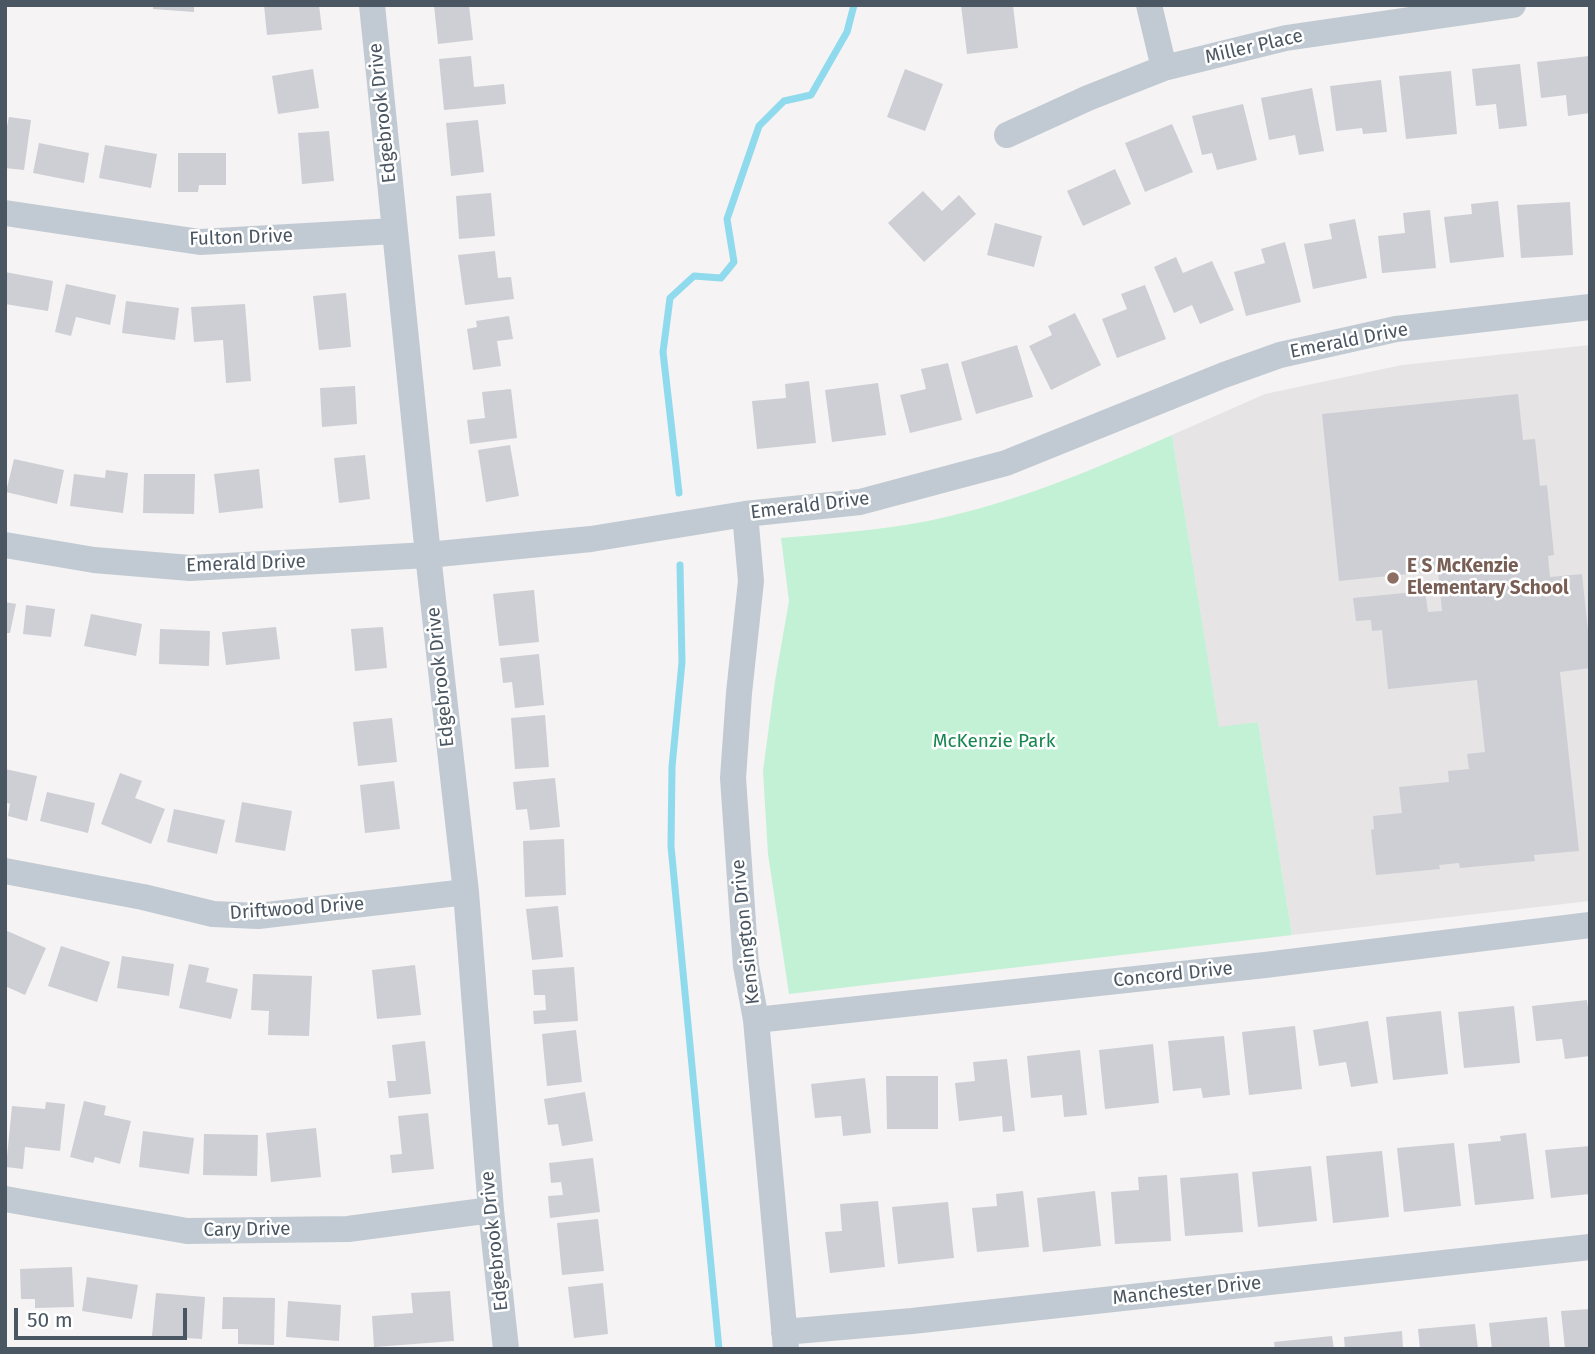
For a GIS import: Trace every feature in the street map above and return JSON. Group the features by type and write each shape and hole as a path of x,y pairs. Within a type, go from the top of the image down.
{"street":[{"name":"Edgebrook Drive","path":"372,5 428,555 466,892 491,1210 506,1349"},
{"path":"1149,5 1164,68"},
{"name":"Miller Place","path":"1007,135 1088,98 1164,68 1286,38 1513,5"},
{"name":"Fulton Drive","path":"5,213 200,242 394,231"},
{"name":"Emerald Drive","path":"5,545 94,560 190,568 428,555 591,539 745,514 860,502 1006,463 1280,355 1396,330 1590,307"},
{"name":"Kensington Drive","path":"745,514 751,581 733,778 746,966 756,1020 785,1340"},
{"name":"Driftwood Drive","path":"5,871 143,897 213,914 258,916 466,892"},
{"name":"Concord Drive","path":"756,1020 1265,965 1590,925"},
{"name":"Cary Drive","path":"5,1199 187,1231 348,1229 491,1210"},
{"name":"Manchester Drive","path":"785,1340 912,1321 1590,1247"}],"shaded area":[{"name":"E S McKenzie Elementary School","path":"1590,345 1590,901 1292,935 1258,722 1219,728 1172,435 1265,394 1402,365"}],"green space":[{"name":"McKenzie Park","path":"1172,435 1219,727 1258,722 1292,935 789,994 768,854 763,771 789,601 781,538 905,525 946,517 1005,501 1061,481"}],"building":[{"path":"153,5 194,5 194,12 153,9"},
{"path":"264,5 319,5 322,30 267,35"},
{"path":"434,5 469,5 473,40 438,44"},
{"path":"961,5 1013,5 1018,48 967,54"},
{"path":"471,56 474,87 504,84 506,104 444,110 439,59"},
{"path":"1589,56 1590,113 1568,116 1566,95 1541,98 1537,62"},
{"path":"1520,64 1527,126 1499,129 1496,104 1476,106 1472,69"},
{"path":"313,69 319,108 278,114 272,76"},
{"path":"905,69 943,84 925,131 887,117"},
{"path":"1451,71 1457,134 1406,139 1399,76"},
{"path":"1381,80 1387,132 1363,134 1362,128 1336,131 1330,86"},
{"path":"1312,88 1324,151 1299,155 1295,135 1269,140 1261,98"},
{"path":"1243,104 1257,160 1217,170 1212,153 1202,155 1192,116"},
{"path":"9,117 31,120 24,170 5,168 5,135"},
{"path":"478,120 484,172 451,176 446,123"},
{"path":"1172,124 1193,172 1145,192 1125,143"},
{"path":"329,131 334,181 302,184 298,133"},
{"path":"39,143 89,153 84,183 33,173"},
{"path":"105,145 157,154 151,188 99,178"},
{"path":"178,153 226,153 226,185 199,185 198,192 178,192"},
{"path":"1115,169 1131,204 1083,226 1067,191"},
{"path":"923,191 942,211 959,195 976,214 924,262 888,223"},
{"path":"491,193 495,236 459,239 456,196"},
{"path":"1498,201 1504,257 1450,263 1444,217 1472,214 1471,204"},
{"path":"1570,202 1573,255 1521,258 1517,205"},
{"path":"1430,210 1436,268 1382,273 1378,236 1405,233 1403,213"},
{"path":"1355,219 1367,278 1313,289 1304,244 1332,239 1329,224"},
{"path":"995,223 1042,236 1034,267 987,255"},
{"path":"1285,242 1301,302 1246,316 1234,272 1265,263 1261,249"},
{"path":"495,251 498,278 511,277 514,299 465,305 458,255"},
{"path":"1176,257 1183,273 1212,261 1234,310 1200,324 1192,305 1174,313 1154,267"},
{"path":"5,272 53,281 48,311 5,304"},
{"path":"66,284 116,295 110,325 76,317 71,336 55,332"},
{"path":"1145,285 1166,339 1117,358 1102,319 1127,309 1121,294"},
{"path":"346,293 351,347 319,350 313,296"},
{"path":"126,301 179,308 175,340 122,333"},
{"path":"245,304 251,381 226,383 223,340 194,342 191,307"},
{"path":"1075,313 1101,365 1051,390 1029,346 1052,335 1048,326"},
{"path":"509,316 513,339 497,341 501,366 473,370 467,329 477,327 476,321"},
{"path":"1017,345 1033,397 976,414 961,362"},
{"path":"948,363 962,420 910,433 900,395 926,389 921,369"},
{"path":"809,381 816,443 757,449 752,401 786,398 785,384"},
{"path":"878,383 886,435 832,442 825,390"},
{"path":"355,386 357,424 322,427 320,388"},
{"path":"511,389 517,438 470,444 467,420 485,418 482,392"},
{"path":"1518,394 1523,440 1535,439 1540,486 1547,485 1554,555 1548,556 1550,577 1582,574 1590,668 1560,672 1579,851 1534,855 1535,861 1460,868 1459,863 1439,865 1440,869 1376,875 1371,830 1374,829 1373,816 1402,813 1399,787 1449,782 1448,771 1469,769 1467,754 1485,752 1477,680 1388,689 1382,630 1372,631 1371,620 1356,621 1353,598 1425,591 1428,612 1442,611 1438,571 1339,581 1322,414"},
{"path":"510,445 519,496 486,502 478,450"},
{"path":"365,455 370,499 339,503 334,458"},
{"path":"14,459 64,470 57,504 6,492"},
{"path":"259,469 263,508 219,513 214,474"},
{"path":"106,470 128,473 123,513 70,506 74,474 105,478"},
{"path":"144,474 195,474 194,514 143,513"},
{"path":"534,590 539,642 499,646 493,594"},
{"path":"5,602 16,604 10,633 5,633"},
{"path":"26,605 55,609 51,637 23,634"},
{"path":"91,614 142,624 136,656 84,646"},
{"path":"276,627 280,659 226,665 222,632"},
{"path":"383,627 387,668 355,671 351,629"},
{"path":"160,629 210,631 209,666 159,664"},
{"path":"539,654 544,705 515,708 512,682 503,683 500,658"},
{"path":"545,715 549,767 515,769 511,718"},
{"path":"392,718 397,762 358,766 353,722"},
{"path":"5,769 37,776 27,821 8,816 10,804 5,802"},
{"path":"120,773 142,781 135,798 165,809 151,844 101,824"},
{"path":"555,778 560,827 530,830 527,809 516,810 513,782"},
{"path":"394,781 400,829 365,833 360,785"},
{"path":"47,792 95,803 88,833 40,821"},
{"path":"242,802 292,811 285,851 235,842"},
{"path":"174,809 225,820 217,854 167,842"},
{"path":"564,839 566,895 525,897 523,841"},
{"path":"558,906 563,957 532,960 526,909"},
{"path":"5,930 46,948 25,995 5,986"},
{"path":"61,946 110,962 97,1002 48,986"},
{"path":"122,956 174,964 169,996 117,988"},
{"path":"189,964 209,968 206,982 238,989 231,1019 179,1008"},
{"path":"415,965 421,1015 377,1019 372,970"},
{"path":"574,967 578,1021 534,1024 533,1011 546,1010 545,995 534,995 532,970"},
{"path":"253,974 312,976 309,1036 268,1035 269,1011 251,1010"},
{"path":"1587,1000 1590,1056 1565,1059 1562,1039 1536,1041 1532,1006"},
{"path":"1514,1006 1520,1063 1464,1068 1458,1012"},
{"path":"1441,1011 1448,1074 1393,1080 1386,1017"},
{"path":"1368,1021 1378,1083 1351,1087 1346,1062 1319,1066 1313,1030"},
{"path":"1295,1026 1302,1089 1249,1095 1242,1032"},
{"path":"576,1030 582,1082 547,1086 542,1034"},
{"path":"1224,1036 1230,1095 1203,1098 1201,1088 1173,1091 1168,1041"},
{"path":"425,1041 431,1094 389,1098 387,1081 396,1081 392,1045"},
{"path":"1153,1044 1159,1103 1105,1109 1099,1050"},
{"path":"1080,1050 1087,1115 1064,1117 1062,1095 1031,1098 1027,1056"},
{"path":"1007,1059 1015,1131 1003,1132 1002,1116 959,1121 955,1083 975,1081 973,1062"},
{"path":"886,1076 938,1076 938,1129 887,1129"},
{"path":"865,1078 871,1133 843,1136 841,1116 815,1118 811,1084"},
{"path":"585,1092 593,1141 562,1146 558,1124 548,1125 544,1099"},
{"path":"84,1101 106,1106 104,1115 131,1121 120,1164 95,1157 93,1163 70,1157"},
{"path":"46,1102 65,1104 60,1151 25,1147 23,1169 6,1167 12,1106 45,1109"},
{"path":"428,1113 434,1169 392,1173 390,1155 402,1154 398,1116"},
{"path":"316,1128 321,1177 271,1182 266,1133"},
{"path":"143,1131 194,1138 189,1174 139,1167"},
{"path":"1526,1133 1534,1199 1475,1205 1468,1144 1501,1141 1500,1136"},
{"path":"204,1134 258,1135 257,1176 203,1175"},
{"path":"1454,1143 1461,1206 1404,1212 1397,1148"},
{"path":"1590,1146 1590,1194 1551,1198 1545,1150"},
{"path":"1382,1151 1389,1217 1333,1223 1326,1156"},
{"path":"593,1158 600,1212 550,1218 548,1196 563,1195 561,1182 551,1183 549,1163"},
{"path":"1311,1166 1317,1221 1258,1227 1252,1172"},
{"path":"1238,1173 1243,1232 1185,1236 1180,1178"},
{"path":"1167,1175 1171,1241 1115,1244 1111,1192 1139,1190 1138,1177"},
{"path":"1023,1191 1029,1247 977,1252 972,1208 997,1206 996,1194"},
{"path":"1095,1191 1101,1246 1043,1252 1037,1198"},
{"path":"878,1201 885,1267 830,1273 825,1232 842,1231 840,1204"},
{"path":"948,1202 954,1258 898,1264 892,1207"},
{"path":"598,1219 604,1271 562,1275 557,1223"},
{"path":"72,1267 74,1307 35,1308 35,1299 21,1299 20,1269"},
{"path":"87,1277 138,1285 132,1319 82,1311"},
{"path":"603,1283 608,1334 574,1338 568,1287"},
{"path":"450,1291 454,1341 374,1347 372,1316 413,1313 411,1293"},
{"path":"156,1293 205,1297 202,1339 152,1336"},
{"path":"223,1297 275,1298 274,1345 238,1344 238,1329 222,1329"},
{"path":"288,1301 341,1305 339,1341 286,1337"},
{"path":"1590,1309 1590,1348 1565,1349 1561,1311"},
{"path":"1547,1317 1550,1349 1492,1349 1489,1323"},
{"path":"1475,1324 1478,1349 1420,1349 1418,1329"},
{"path":"1402,1331 1403,1349 1345,1349 1344,1337"},
{"path":"1332,1336 1334,1349 1275,1349 1274,1342"}],"waterway":[{"path":"679,493 663,352 670,298 694,276 721,278 734,262 727,219 759,126 784,101 811,95 847,32 854,5"},
{"path":"680,565 682,662 672,767 671,846 719,1349"}],"place":[{"name":"E S McKenzie Elementary School","path":"1393,578"}]}
